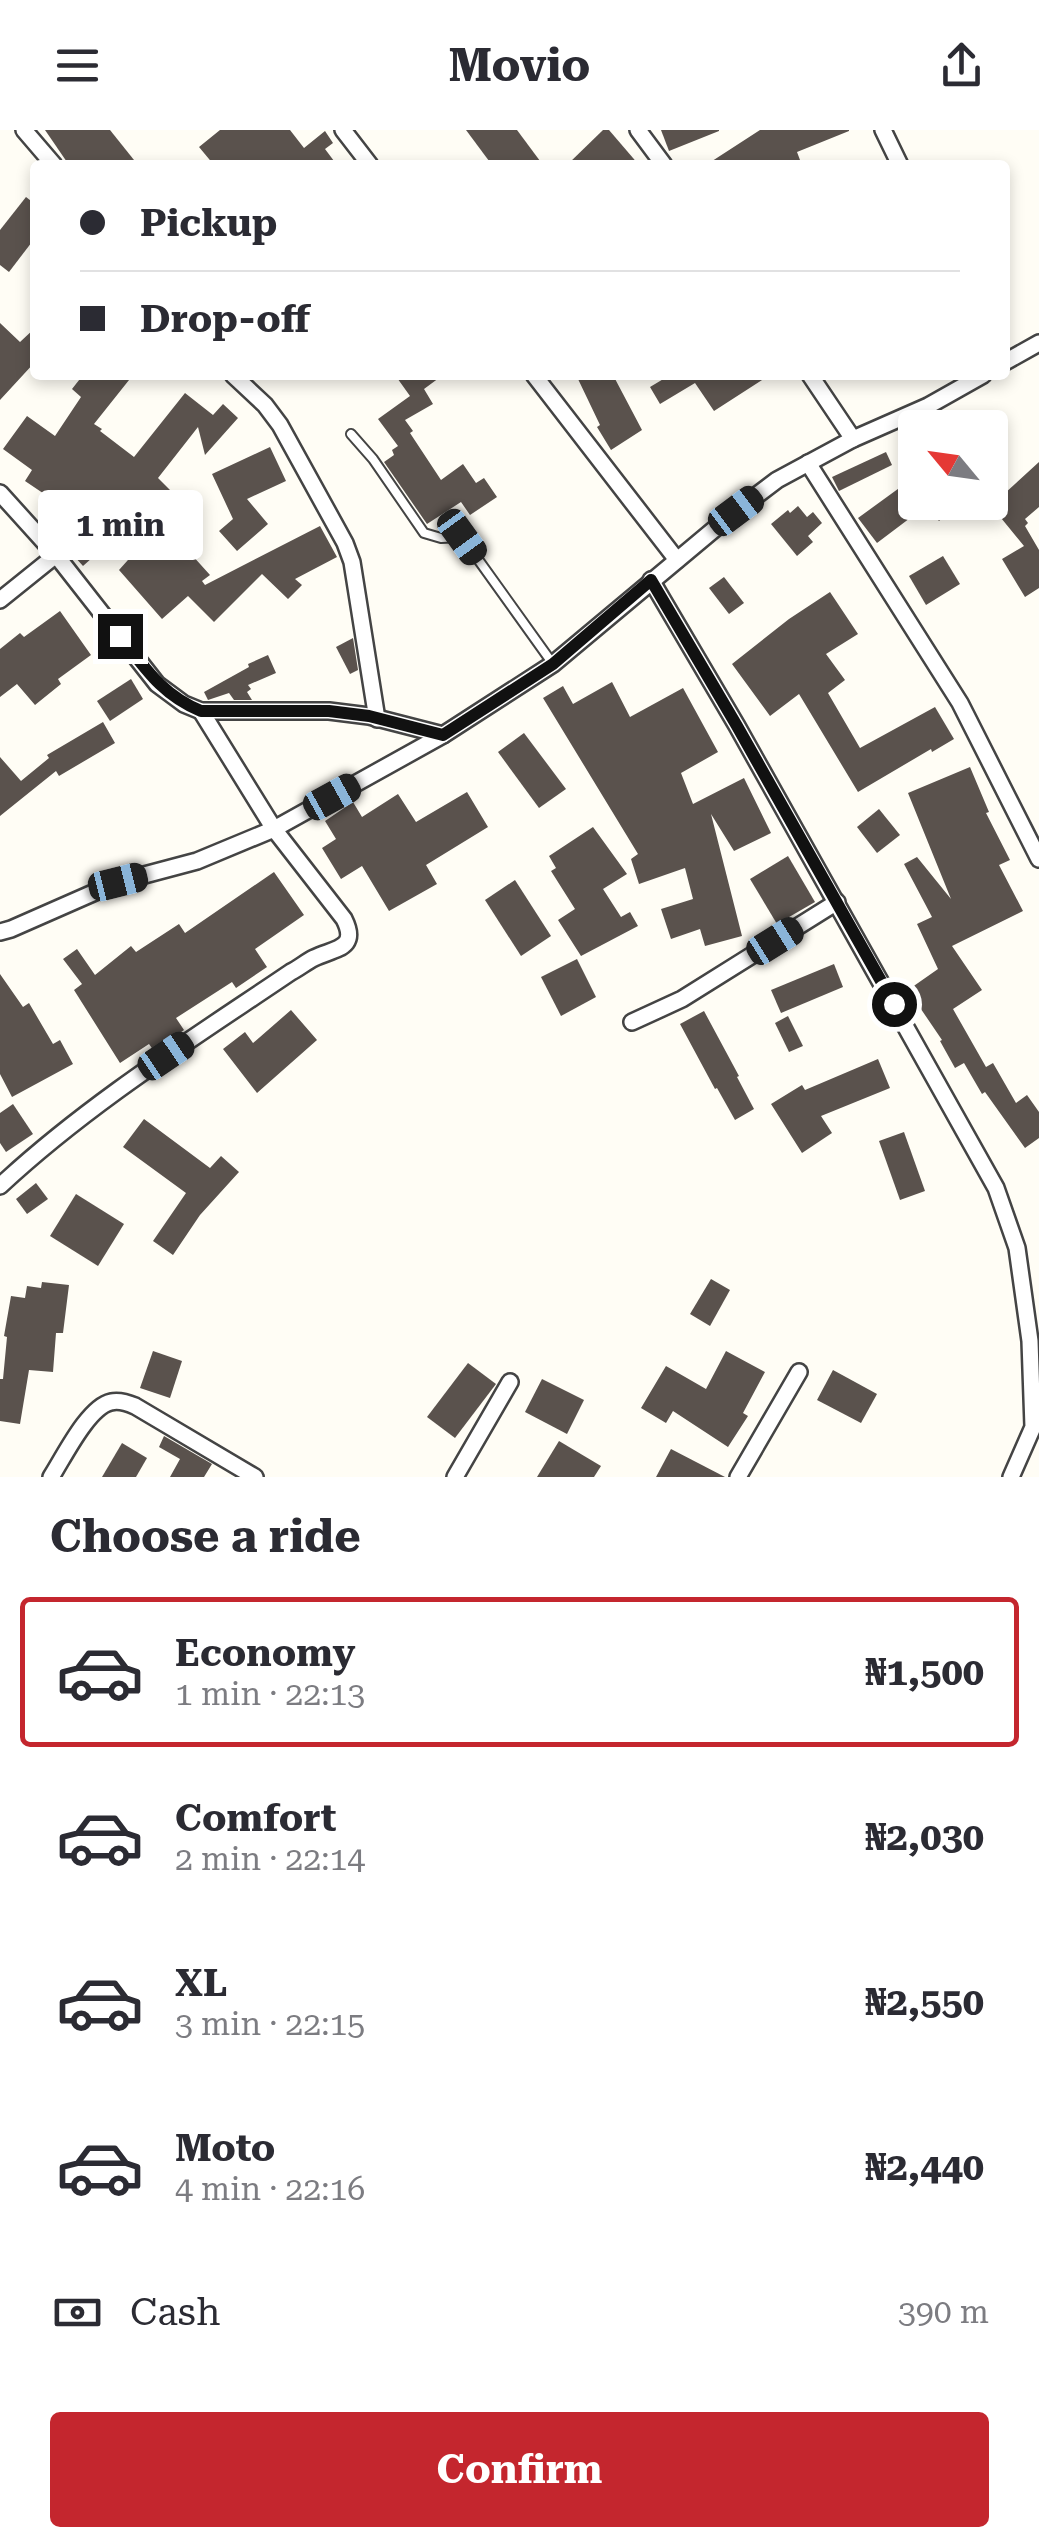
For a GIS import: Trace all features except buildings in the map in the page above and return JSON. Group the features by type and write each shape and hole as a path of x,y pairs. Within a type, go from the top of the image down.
{"street":[{"path":"24,130 50,160"},
{"path":"343,130 366,160"},
{"path":"638,130 660,160"},
{"path":"883,130 898,160"},
{"path":"1010,360 1037,347"},
{"path":"238,380 280,425 345,543 352,562 378,719"},
{"path":"538,380 677,560"},
{"path":"813,380 853,439"},
{"path":"0,932 118,882 197,861 274,829 443,735 553,664 777,480 973,380"},
{"path":"808,463 960,703 1039,859"},
{"path":"0,493 56,554 157,684 184,704 201,711 329,711 369,716 443,735"},
{"path":"0,600 56,554"},
{"path":"651,580 996,1188 1017,1248 1030,1341 1033,1427 1011,1477"},
{"path":"0,1186 136,1077 291,972 347,942 349,930 344,919 274,829 201,711"},
{"path":"632,1022 682,1000 837,902"},
{"path":"738,1477 799,1372"},
{"path":"455,1477 510,1382"},
{"path":"52,1477 86,1422 110,1402 135,1406 254,1477"}],"lane":[{"path":"352,434 373,458 424,534 462,537 553,664"}],"route":[{"path":"120,636 157,684 201,711 329,711 369,716 443,735 553,664 651,580 894,1004"}]}
